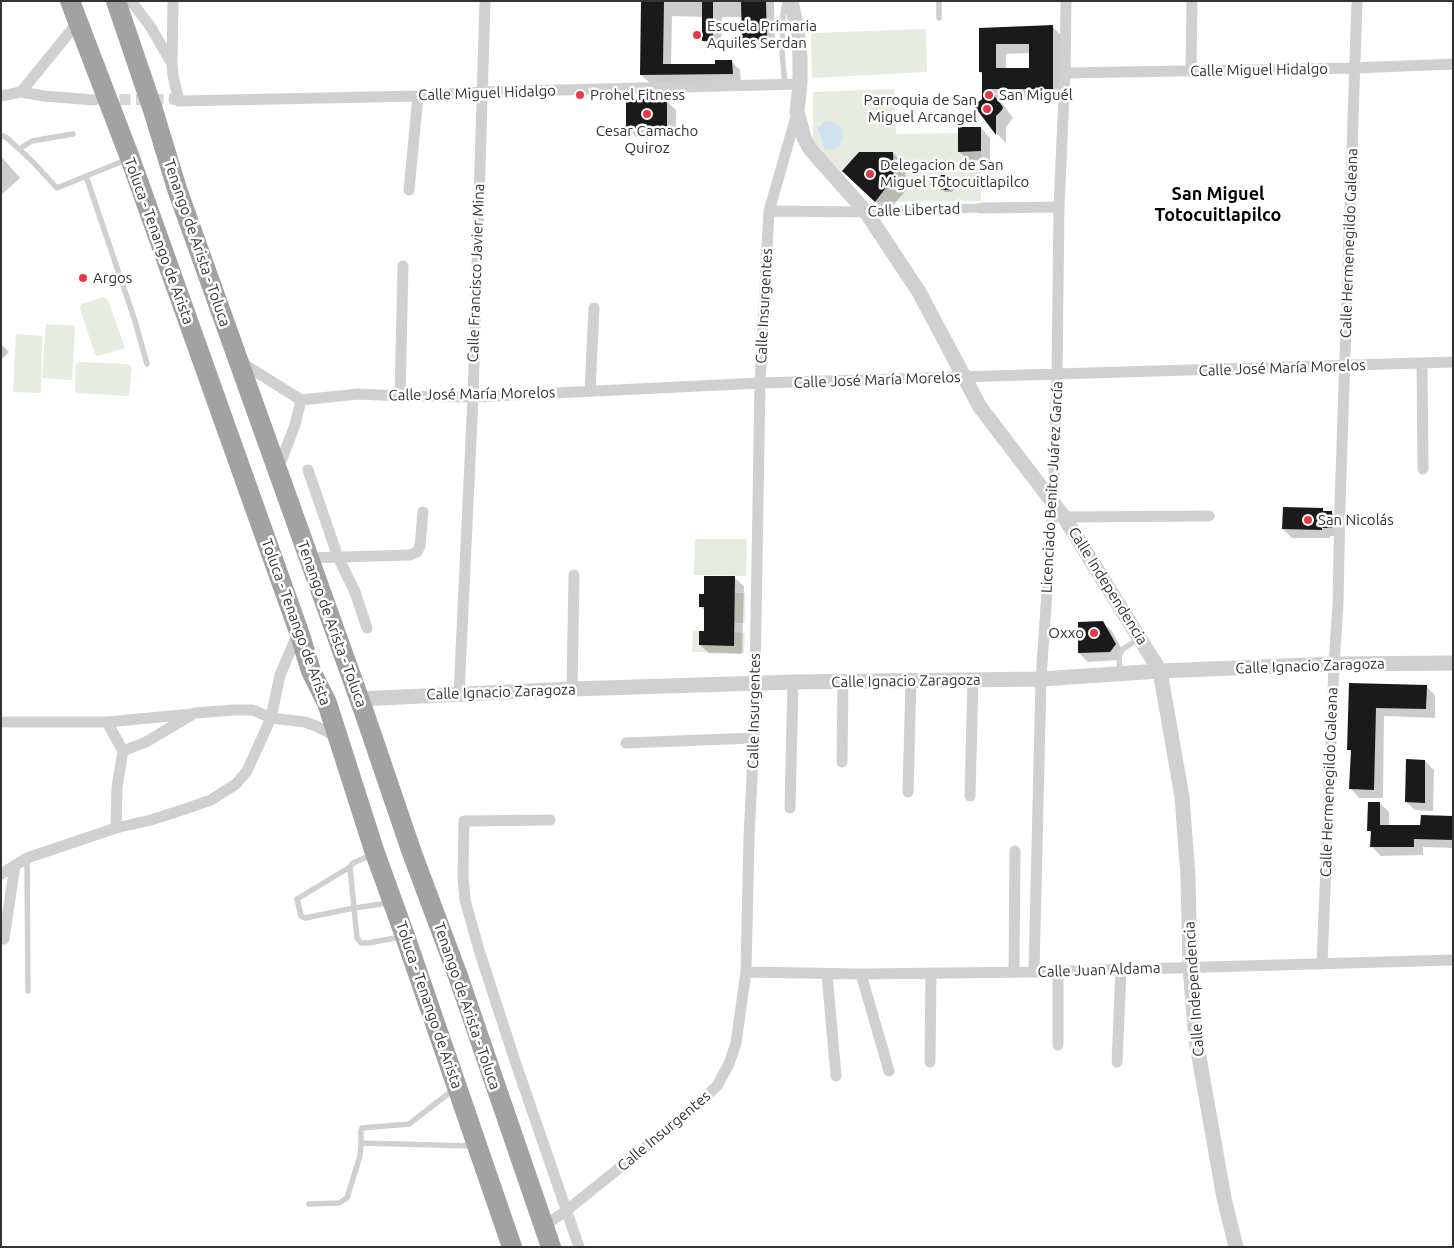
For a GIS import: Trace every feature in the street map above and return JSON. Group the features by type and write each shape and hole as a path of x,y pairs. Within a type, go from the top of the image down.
{"highway":[{"name":"Toluca - Tenango de Arista","path":"70,1 130,158 299,632 311,671 327,704 375,853 512,1247"},
{"name":"Tenango de Arista - Toluca","path":"116,1 238,360 412,853 461,985 551,1247"}],"street":[{"path":"131,1 150,26 172,64"},
{"path":"172,64 173,1"},
{"name":"Calle Francisco Javier Mina","path":"459,694 473,397 485,1"},
{"name":"Calle Independencia","path":"790,1 797,30 800,56 792,84 804,138 810,150 866,212 919,292 985,414 1064,517 1160,671 1182,797 1188,877 1190,968 1196,1040 1224,1198 1236,1247"},
{"name":"Licenciado Benito Juárez García","path":"1034,972 1041,679 1053,502 1057,375 1058,207 1065,73 1066,1"},
{"path":"1191,72 1192,1"},
{"name":"Calle Hermenegildo Galeana","path":"1322,964 1338,604 1357,1"},
{"path":"22,92 78,22"},
{"name":"Calle Miguel Hidalgo","path":"172,64 176,100 418,96 481,92 792,84"},
{"name":"Calle Miguel Hidalgo","path":"1065,73 1191,72 1453,64"},
{"path":"1,96 22,92 44,96 94,100"},
{"path":"409,190 418,96"},
{"name":"Calle Insurgentes","path":"544,1226 567,1210 682,1118 717,1086 729,1064 736,1043 746,972 754,738 760,383 769,211 797,111"},
{"name":"Calle Libertad","path":"769,211 866,212 1058,207"},
{"path":"400,396 404,266"},
{"path":"590,391 594,308"},
{"path":"238,360 301,400 295,425 277,471"},
{"name":"Calle José María Morelos","path":"301,400 358,394 473,397 760,383 1453,362"},
{"path":"1422,364 1423,469"},
{"path":"308,470 338,557 355,592 367,628"},
{"path":"309,558 410,555 417,552 420,546 423,512"},
{"path":"1064,517 1209,516"},
{"path":"572,689 574,575"},
{"path":"1,874 27,858 116,828 151,820 212,800 236,784 247,771 271,718 280,675 299,632"},
{"name":"Calle Ignacio Zaragoza","path":"359,699 754,683 1041,679 1120,673 1334,664 1453,663"},
{"path":"908,792 911,680"},
{"path":"970,796 973,680"},
{"path":"790,808 793,682"},
{"path":"842,762 843,682"},
{"path":"1,722 107,722 216,711 253,710 271,718 305,722 337,738"},
{"path":"123,751 146,742 195,714"},
{"path":"107,722 123,751 117,786 116,828"},
{"path":"626,743 754,738"},
{"path":"550,820 464,821 463,876 465,900 479,950 579,1247"},
{"path":"1014,972 1015,851"},
{"path":"4,939 15,865"},
{"name":"Calle Juan Aldama","path":"746,972 861,974 1058,972 1453,960"},
{"path":"1117,1062 1121,970"},
{"path":"1058,972 1058,1045"},
{"path":"930,1062 931,973"},
{"path":"827,974 836,1076"},
{"path":"861,974 889,1071"}],"lane":[{"path":"785,1 782,52 792,84"},
{"path":"939,1 939,18"},
{"path":"19,149 32,141 73,134"},
{"path":"1,135 19,149 57,188 130,158"},
{"path":"86,176 147,364"},
{"path":"1120,673 1119,654 1140,638"},
{"path":"375,853 353,863 350,868 300,896 297,899 297,903 303,918 393,902"},
{"path":"27,858 28,991"},
{"path":"350,868 357,938 361,943 405,936"},
{"path":"309,1204 338,1203 347,1198 360,1156 362,1128 408,1124 457,1087"},
{"path":"362,1143 478,1147"}],"shaded area":[{"path":"926,29 927,72 812,78 811,33"},
{"path":"894,89 896,134 958,133 958,151 981,151 981,201 875,202 894,177 893,152 859,152 842,172 813,146 813,92","holes":["820,124 843,138 825,150 817,127"]},
{"path":"104,297 108,300 124,348 98,356 95,354 80,309 81,304"},
{"path":"46,324 75,326 72,380 42,378"},
{"path":"16,334 42,336 41,393 13,392"},
{"path":"80,362 129,364 132,367 129,395 78,393 75,391 76,364"},
{"path":"695,539 747,539 746,576 694,575"},
{"path":"735,593 745,593 745,623 734,623"},
{"path":"693,631 699,631 699,645 734,646 734,632 745,633 744,653 692,652"}],"water":[{"path":"829,121 842,129 843,138 839,147 825,150 817,127"}],"building":[{"path":"641,1 664,1 663,64 715,64 715,60 732,60 733,74 640,75"},
{"path":"702,1 713,1 713,41 702,41"},
{"path":"741,1 766,1 767,40 742,41"},
{"path":"1053,25 1053,89 989,89 1003,107 996,116 996,135 975,107 982,99 982,72 979,72 979,28","holes":["996,44 1029,44 1029,68 996,68"]},
{"name":"Cesar Camacho Quiroz","path":"626,99 667,99 667,129 626,129"},
{"path":"958,127 981,127 981,151 958,152"},
{"name":"Delegacion de San Miguel Totocuitlapilco","path":"859,152 893,152 894,177 875,202 842,171"},
{"path":"941,175 949,175 954,182 949,190 941,190 937,182"},
{"name":"San Nicolás","path":"1283,507 1323,508 1323,511 1332,511 1332,528 1322,528 1322,530 1282,529"},
{"path":"704,576 735,576 734,646 699,645 699,631 704,631 704,607 699,607 699,594 704,594"},
{"name":"Oxxo","path":"1103,621 1116,644 1110,652 1078,653 1078,622"},
{"path":"1349,683 1427,685 1426,709 1376,708 1374,790 1349,789 1351,750 1347,750"},
{"path":"1406,759 1425,760 1425,803 1405,802"},
{"path":"1368,802 1380,802 1380,825 1420,825 1421,815 1453,816 1453,840 1414,839 1414,847 1370,847 1371,831 1367,831"}],"tunnel":[{"path":"103,100 174,99"}],"place":[{"name":"Escuela Primaria Aquiles Serdan","path":"697,35"},
{"name":"Prohel Fitness","path":"580,95"},
{"name":"San Miguél","path":"989,95"},
{"name":"Parroquia de San Miguel Arcangel","path":"987,109"},
{"name":"Cesar Camacho Quiroz","path":"647,114"},
{"name":"Delegacion de San Miguel Totocuitlapilco","path":"870,174"},
{"name":"Argos","path":"83,278"},
{"name":"San Nicolás","path":"1308,520"},
{"name":"Oxxo","path":"1094,633"}],"district":[{"name":"San Miguel Totocuitlapilco","path":"1218,204"}]}
